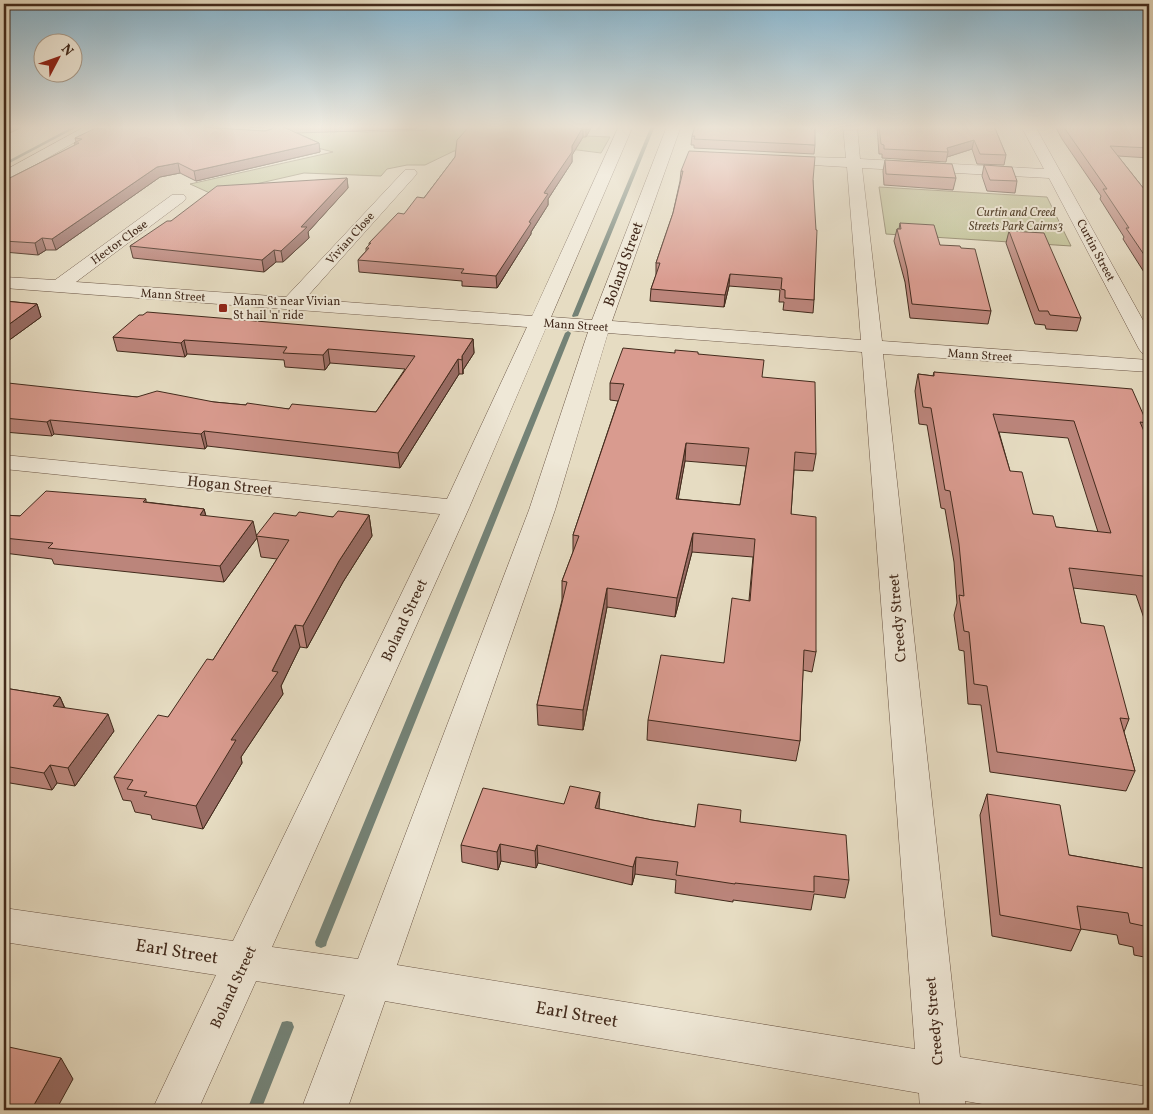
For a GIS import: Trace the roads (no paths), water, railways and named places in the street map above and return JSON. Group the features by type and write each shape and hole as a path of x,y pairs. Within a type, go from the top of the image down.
{"street":[{"name":"Vivian Close","path":"290,304 405,178"},
{"name":"Boland Street","path":"175,1110 456,508 603,178"},
{"name":"Boland Street","path":"324,1110 542,510 600,326 664,178"},
{"name":"Creedy Street","path":"855,178 873,348 941,1092"},
{"name":"Curtin Street","path":"1057,178 1149,349"},
{"name":"Hector Close","path":"59,286 178,198"},
{"name":"Mann Street","path":"4,282 873,348 1149,366"},
{"name":"Hogan Street","path":"4,462 456,508"},
{"name":"Earl Street","path":"4,925 370,980 941,1092 1149,1110"}],"waterway":[{"path":"575,316 632,178"},
{"path":"321,942 568,333"},
{"path":"254,1110 287,1027"}],"place":[{"name":"Mann St near Vivian St hail 'n' ride","path":"223,308"}],"park label":[{"name":"Curtin and Creed Streets Park Cairns3","path":"1016,219"}]}
